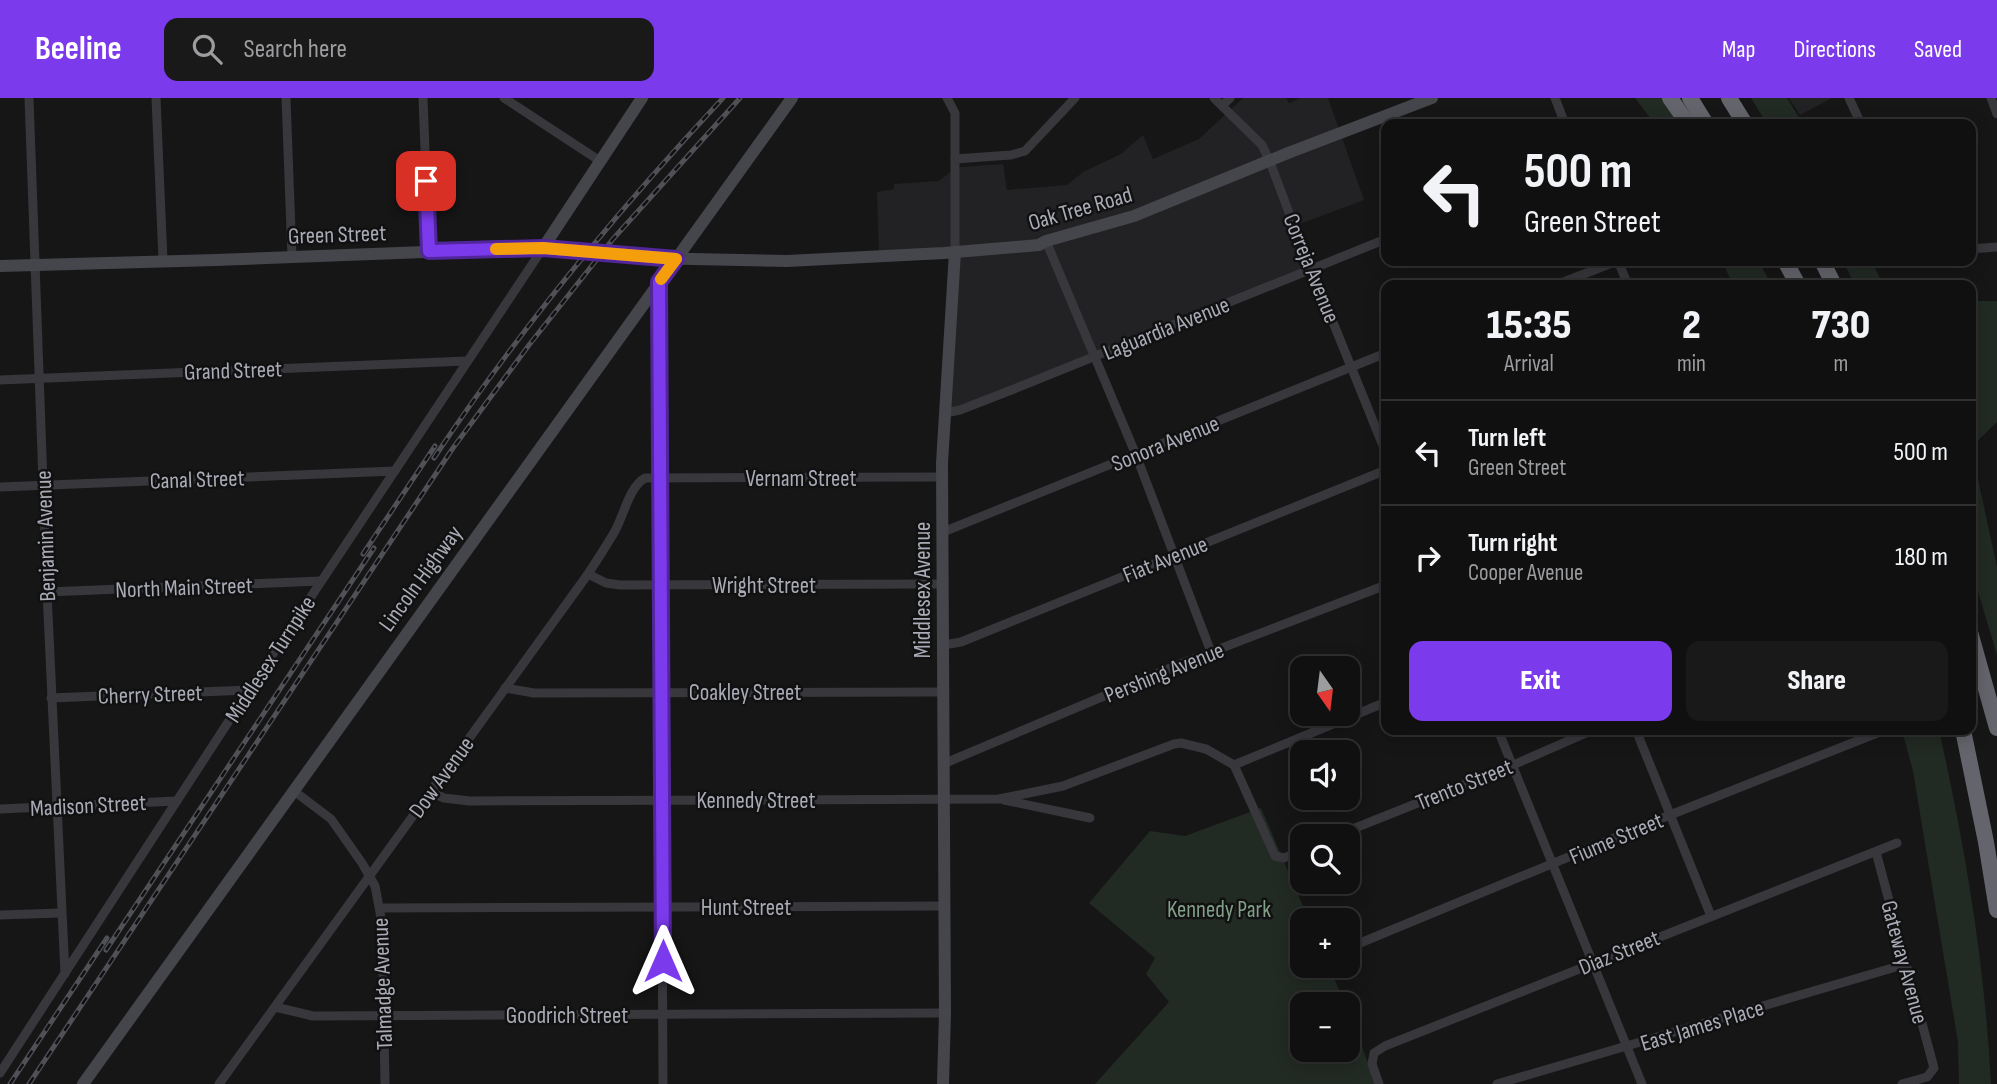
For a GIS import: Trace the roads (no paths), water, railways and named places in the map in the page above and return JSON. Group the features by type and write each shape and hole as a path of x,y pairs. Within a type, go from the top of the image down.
{"highway":[{"path":"1670,98 1685,119"},
{"path":"1690,98 1703,119"},
{"path":"1729,98 1742,119"},
{"path":"1976,652 1996,719"},
{"path":"1964,735 1997,910"}],"street":[{"name":"Benjamin Avenue","path":"29,98 51,698 65,974"},
{"path":"156,98 163,260"},
{"path":"286,98 292,257"},
{"path":"423,98 429,251"},
{"path":"504,98 600,161"},
{"path":"543,248 642,98"},
{"name":"Lincoln Highway","path":"83,1084 792,98"},
{"name":"Middlesex Avenue","path":"943,1084 943,477 955,252 955,113 947,98"},
{"path":"955,159 1011,155 1025,151 1075,98"},
{"name":"Correja Avenue","path":"1214,98 1262,145 1381,441"},
{"path":"1222,106 1230,98"},
{"name":"Oak Tree Road","path":"676,259 787,261 1038,245 1134,216 1432,98"},
{"path":"1555,98 1563,119"},
{"path":"1849,98 1859,119"},
{"path":"1992,98 1997,114"},
{"path":"1046,241 1136,455 1212,652"},
{"name":"Laguardia Avenue","path":"945,413 962,409 1094,358 1381,241"},
{"path":"1976,249 1997,247"},
{"name":"Green Street","path":"0,266 543,248 676,259"},
{"name":"Middlesex Turnpike","path":"0,1073 249,690 543,248"},
{"path":"1569,280 1605,266"},
{"path":"659,282 663,1084"},
{"name":"Sonora Avenue","path":"943,532 1381,356"},
{"name":"Grand Street","path":"0,380 467,361"},
{"name":"Canal Street","path":"0,487 395,471"},
{"name":"Fiat Avenue","path":"943,645 961,642 1381,472"},
{"name":"Vernam Street","path":"660,478 943,477"},
{"name":"Dow Avenue","path":"219,1084 588,574 620,521 639,482 645,478 660,478"},
{"name":"Wright Street","path":"588,574 612,585 943,584"},
{"name":"North Main Street","path":"47,592 321,581"},
{"name":"Pershing Avenue","path":"943,764 1212,652 1381,586"},
{"name":"Coakley Street","path":"505,688 534,693 943,692"},
{"name":"Cherry Street","path":"51,698 249,690"},
{"path":"1290,855 1284,858 1273,854 1234,765 1381,704"},
{"path":"1500,735 1642,1084"},
{"name":"Trento Street","path":"1360,826 1582,735"},
{"path":"1638,735 1711,916"},
{"name":"Fiume Street","path":"1360,943 1872,735"},
{"name":"Kennedy Street","path":"430,792 444,798 469,801 999,799 1063,786 1174,744 1206,749 1234,765"},
{"name":"Talmadge Avenue","path":"294,791 331,819 369,875 380,908 384,1084"},
{"name":"Kennedy Street","path":"999,799 1090,818"},
{"name":"Madison Street","path":"0,809 177,801"},
{"name":"Diaz Street","path":"1379,1084 1372,1064 1374,1054 1385,1046 1896,843"},
{"name":"Gateway Avenue","path":"1876,852 1934,1068 1927,1077 1902,1084"},
{"name":"Hunt Street","path":"380,908 944,906"},
{"path":"0,915 61,913"},
{"name":"East James Place","path":"1497,1084 1906,964"},
{"name":"Goodrich Street","path":"275,1007 313,1016 945,1013"}],"railway":[{"path":"434,458 500,364 571,272 723,98"},
{"path":"29,1084 453,448 529,345 613,239 740,98"},
{"path":"363,554 435,446"},
{"path":"106,950 374,548"},
{"path":"10,1084 107,938"}],"park label":[{"name":"Kennedy Park","path":"1219,909"}]}
